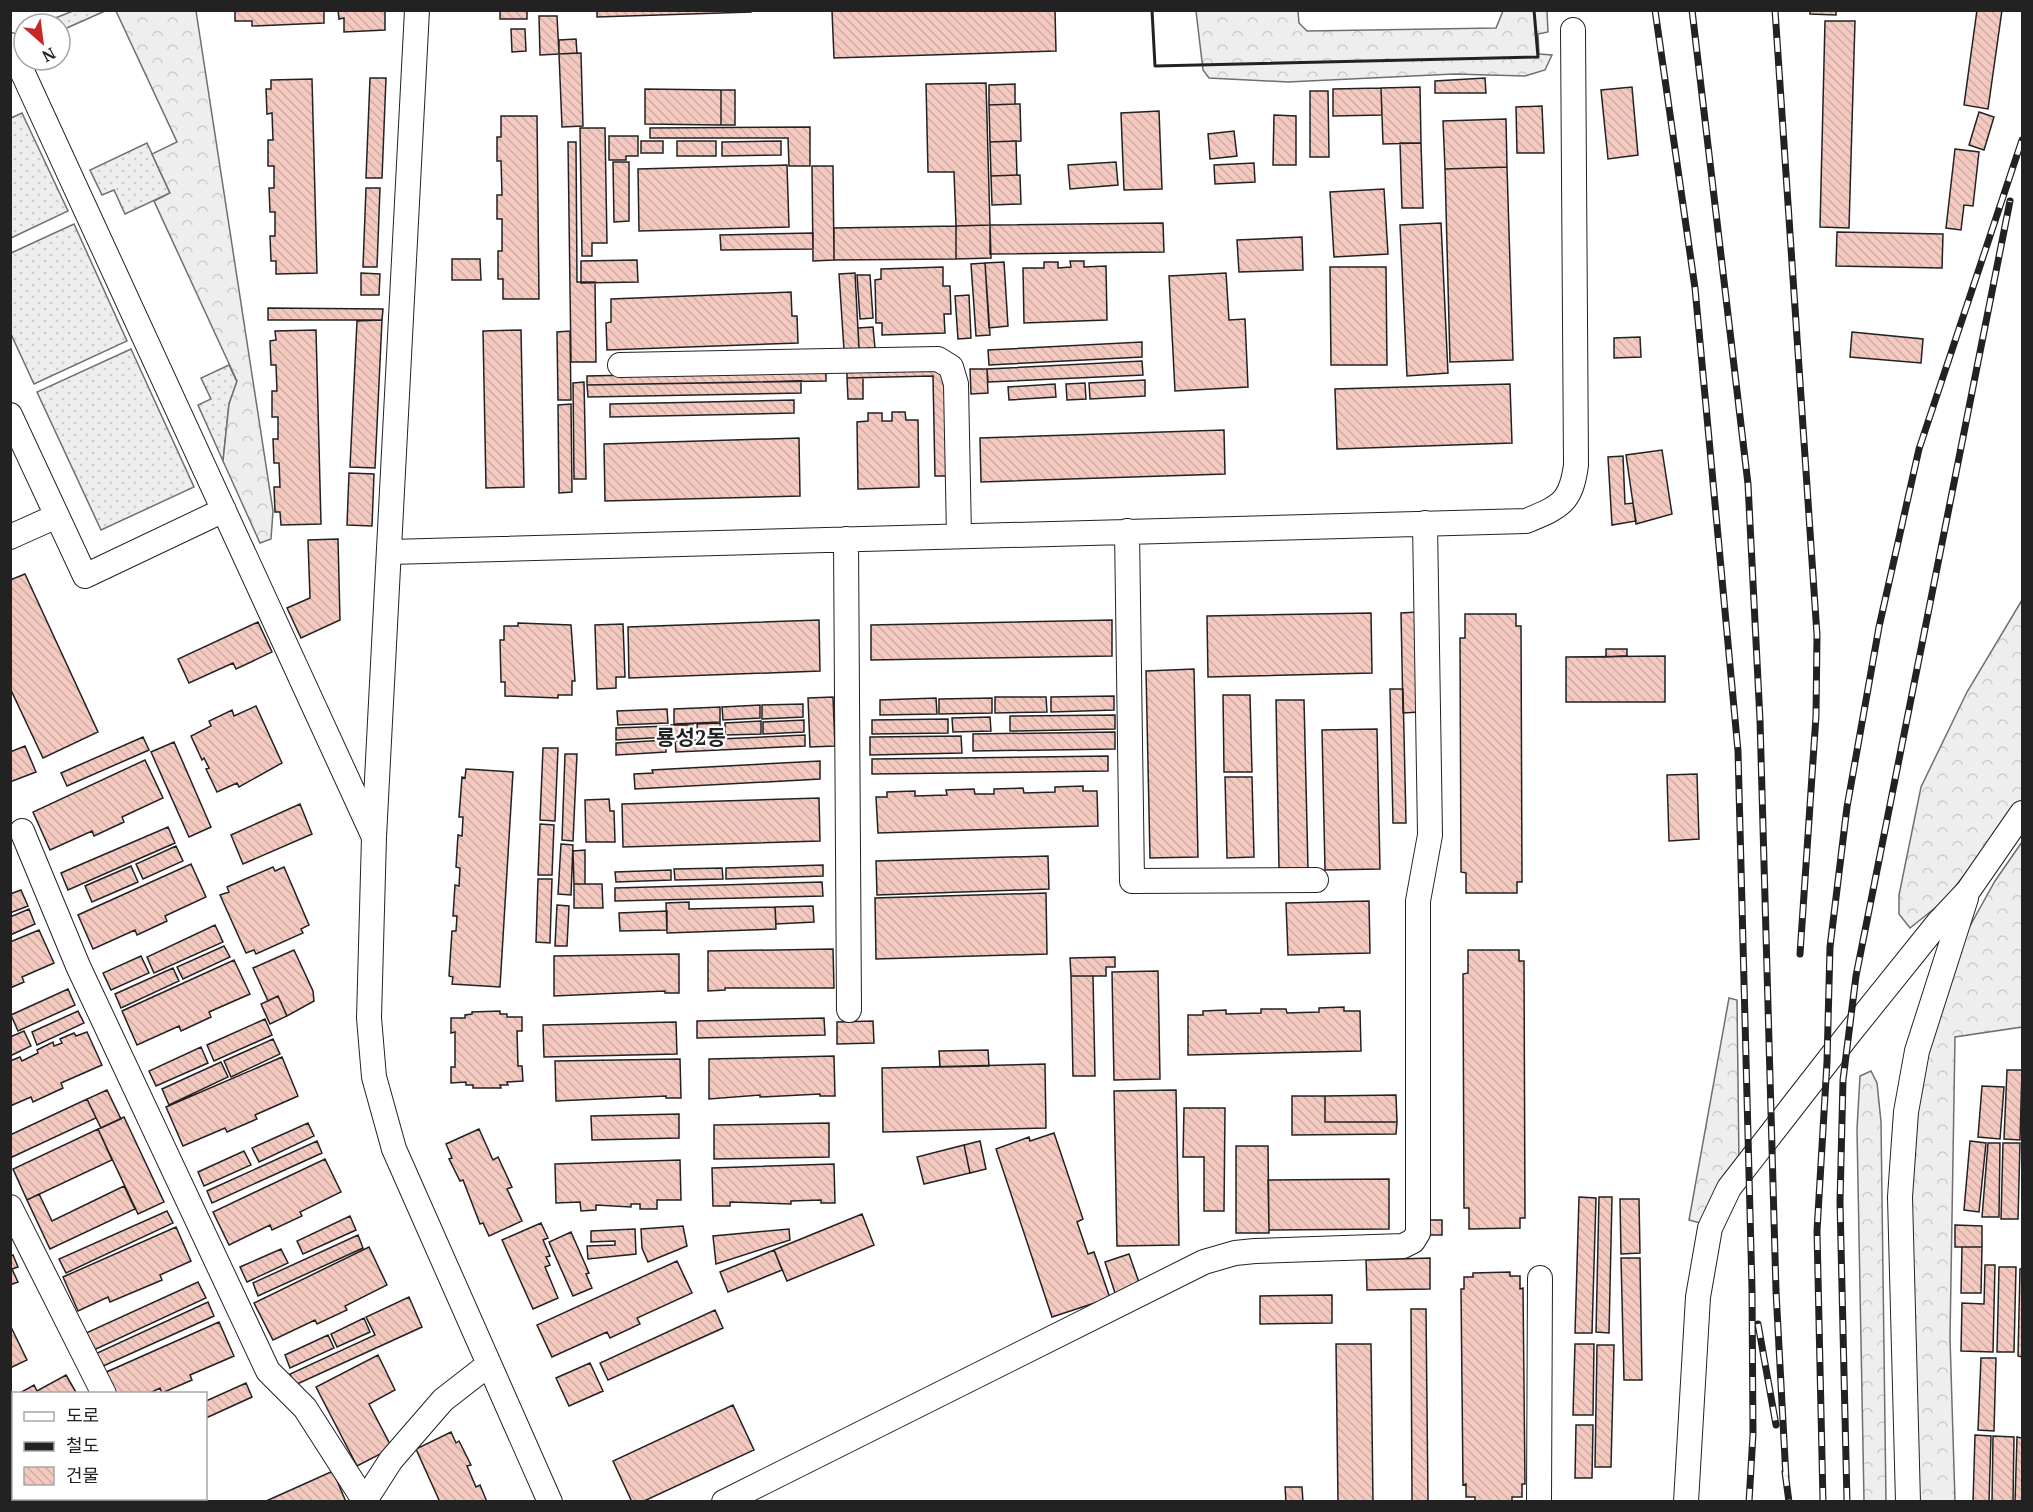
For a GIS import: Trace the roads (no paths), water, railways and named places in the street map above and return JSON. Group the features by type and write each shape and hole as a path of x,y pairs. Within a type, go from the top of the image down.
{"street":[{"path":"417,10 374,837 369,1018 374,1077 394,1149 550,1502"},
{"path":"390,552 1526,521 1565,502 1573,487 1576,454 1573,30"},
{"path":"10,45 374,837"},
{"path":"620,365 938,359 951,367 956,384 959,536"},
{"path":"10,415 85,576 224,510"},
{"path":"10,537 57,516"},
{"path":"724,1502 1204,1263 1235,1253 1403,1246 1413,1240 1418,1233 1418,902 1430,835 1425,523"},
{"path":"1127,531 1132,881 1316,880"},
{"path":"846,539 849,1010"},
{"path":"1686,1502 1698,1297 1710,1228 1729,1188 1938,923 1968,891 2022,813"},
{"path":"22,831 78,966 268,1371 305,1408 364,1501 391,1460 443,1400 488,1365"},
{"path":"1908,1502 1900,1197 1902,1150 1917,1051 1968,891"},
{"path":"10,1207 103,1392"},
{"path":"1539,1502 1540,1278"}],"railway":[{"path":"1655,10 1695,288 1738,751 1752,1289 1753,1434 1749,1502"},
{"path":"1692,10 1748,484 1760,720 1776,1291 1786,1478"},
{"path":"1775,10 1817,635 1816,716 1800,954"},
{"path":"1823,1502 1817,1231 1827,1062 1830,947 1847,807 1879,627 1919,449 2022,140"},
{"path":"1847,1502 1840,1202 1843,1080 1856,976 2010,201"},
{"path":"1758,1324 1776,1425"},
{"path":"1785,1472 1789,1502"}],"district":[{"name":"룡성2동","path":"691,737"}]}
